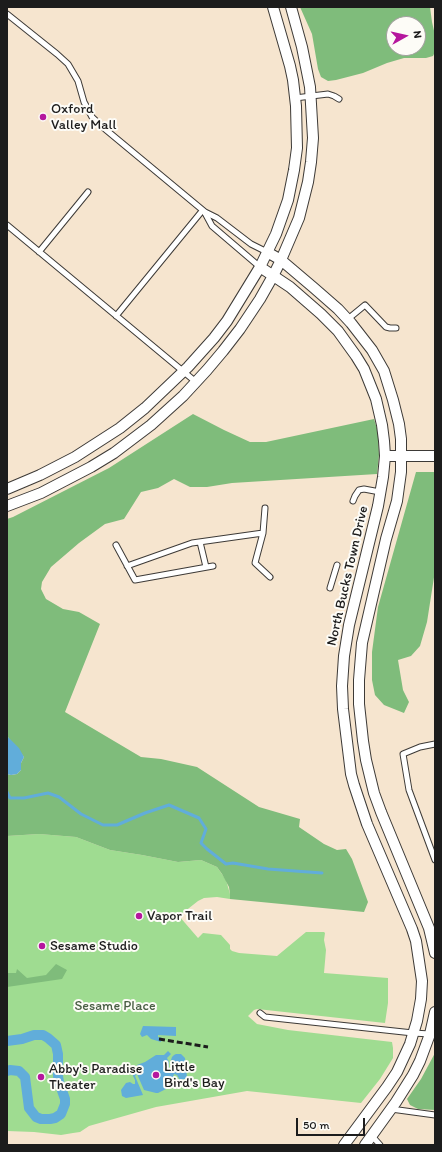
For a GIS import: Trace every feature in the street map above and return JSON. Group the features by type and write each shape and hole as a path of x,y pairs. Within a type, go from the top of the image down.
{"street":[{"path":"7,489 40,475 75,457 120,428 145,408 184,371 214,338 227,321 260,267 282,219 288,200 297,148 295,98 290,66 273,7"},
{"path":"7,506 67,480 91,467 114,452 151,424 183,396 196,382 240,329 260,299 281,260 299,218 308,182 311,162 313,138 306,62 291,7"},
{"name":"North Bucks Town Drive","path":"267,252 281,260 338,308 372,350 384,372 399,424 401,472 397,501 386,539 362,643 359,704 362,741 374,793 380,812 429,928 435,953"},
{"name":"North Bucks Town Drive","path":"260,267 305,299 338,331 356,356 364,368 376,399 384,441 385,456 380,492 349,625 344,656 342,686 343,709 350,766 354,784 367,824 412,929 417,948 422,981 421,999 413,1033 404,1059 387,1087 344,1145"},
{"path":"385,456 435,456"},
{"path":"365,1145 413,1075 430,1034 435,1012"}],"lane":[{"path":"7,14 68,64 78,81 84,102 92,117 100,125 203,212 217,218 252,244 267,252"},
{"path":"295,98 328,94 339,99"},
{"path":"39,252 88,192"},
{"path":"203,212 212,226 260,267"},
{"path":"116,316 203,212"},
{"path":"7,225 196,382"},
{"path":"348,319 365,305 386,327 396,328"},
{"path":"353,501 359,490 364,489 380,492"},
{"path":"265,508 263,534 255,563 270,577"},
{"path":"127,566 192,543 263,534"},
{"path":"200,542 206,567"},
{"path":"116,545 135,580 213,566"},
{"path":"330,588 337,565"},
{"path":"435,744 420,747 403,754 409,790 435,860"},
{"path":"260,1013 266,1017 430,1034"},
{"path":"391,1109 435,1115"},
{"path":"372,1136 380,1145"}],"green space":[{"path":"300,7 430,7 435,35 435,52 433,56 426,58 404,58 363,73 328,81 321,77 318,69 312,34"},
{"path":"193,414 250,442 266,442 374,419 378,432 379,455 377,474 232,483 207,487 190,487 174,479 158,488 141,492 124,519 105,524 79,543 51,567 42,582 41,589 46,599 63,609 79,612 100,624 65,712 141,757 161,759 197,767 259,807 300,819 299,827 324,844 337,850 346,849 352,859 368,902 364,912 230,899 229,887 217,867 201,860 178,862 110,850 76,837 39,834 7,836 7,774 17,774 21,770 21,763 24,757 7,736 7,519 109,468"},
{"path":"416,472 435,472 435,571 427,622 420,646 411,656 398,660 403,690 409,702 404,713 384,705 375,695 372,680 372,652 378,607"},
{"name":"Sesame Place","path":"39,834 76,837 110,850 178,862 201,860 217,867 226,880 230,899 217,897 204,898 179,916 198,938 203,933 221,935 230,945 230,949 232,951 239,953 277,956 306,932 324,932 326,950 324,973 388,978 388,1003 385,1023 257,1009 248,1016 257,1024 288,1030 392,1042 393,1058 380,1079 361,1103 247,1091 156,1107 89,1126 80,1132 61,1135 7,1131 7,836"},
{"path":"56,964 67,970 62,979 7,987 7,971 8,973 16,973 17,969 27,978 46,975"},
{"path":"435,1053 435,1110 418,1109 410,1105 407,1099 421,1079"}],"water":[{"path":"7,736 19,748 24,757 21,763 21,770 17,774 7,774"},
{"path":"143,1026 176,1027 176,1036 158,1035 158,1037 162,1038 161,1042 151,1039 147,1035 142,1037 140,1034"},
{"name":"Little Bird's Bay","path":"168,1051 171,1054 167,1058 169,1068 172,1070 175,1067 171,1060 174,1055 181,1054 185,1058 187,1077 185,1079 180,1080 177,1075 174,1074 173,1077 175,1084 156,1093 144,1090 137,1074 135,1076 143,1095 126,1098 122,1096 121,1090 126,1083 130,1082 135,1084 133,1073 137,1070 137,1065 156,1055 164,1055"}],"waterway":[{"path":"7,792 10,798 24,798 48,793 59,797 81,814 103,825 117,825 169,805 199,818 206,829 201,843 226,864 233,863 268,869 322,873"},
{"path":"7,1041 22,1039 34,1035 43,1035 56,1045 58,1054 58,1076 65,1099 65,1104 61,1114 50,1119 41,1119 36,1117 29,1108 25,1077 19,1071 7,1071"}],"railway":[{"path":"159,1039 208,1047"}],"place":[{"name":"Oxford Valley Mall","path":"43,117"},
{"name":"Vapor Trail","path":"139,916"},
{"name":"Sesame Studio","path":"42,946"},
{"name":"Little Bird's Bay","path":"156,1075"},
{"name":"Abby's Paradise Theater","path":"41,1077"}]}
